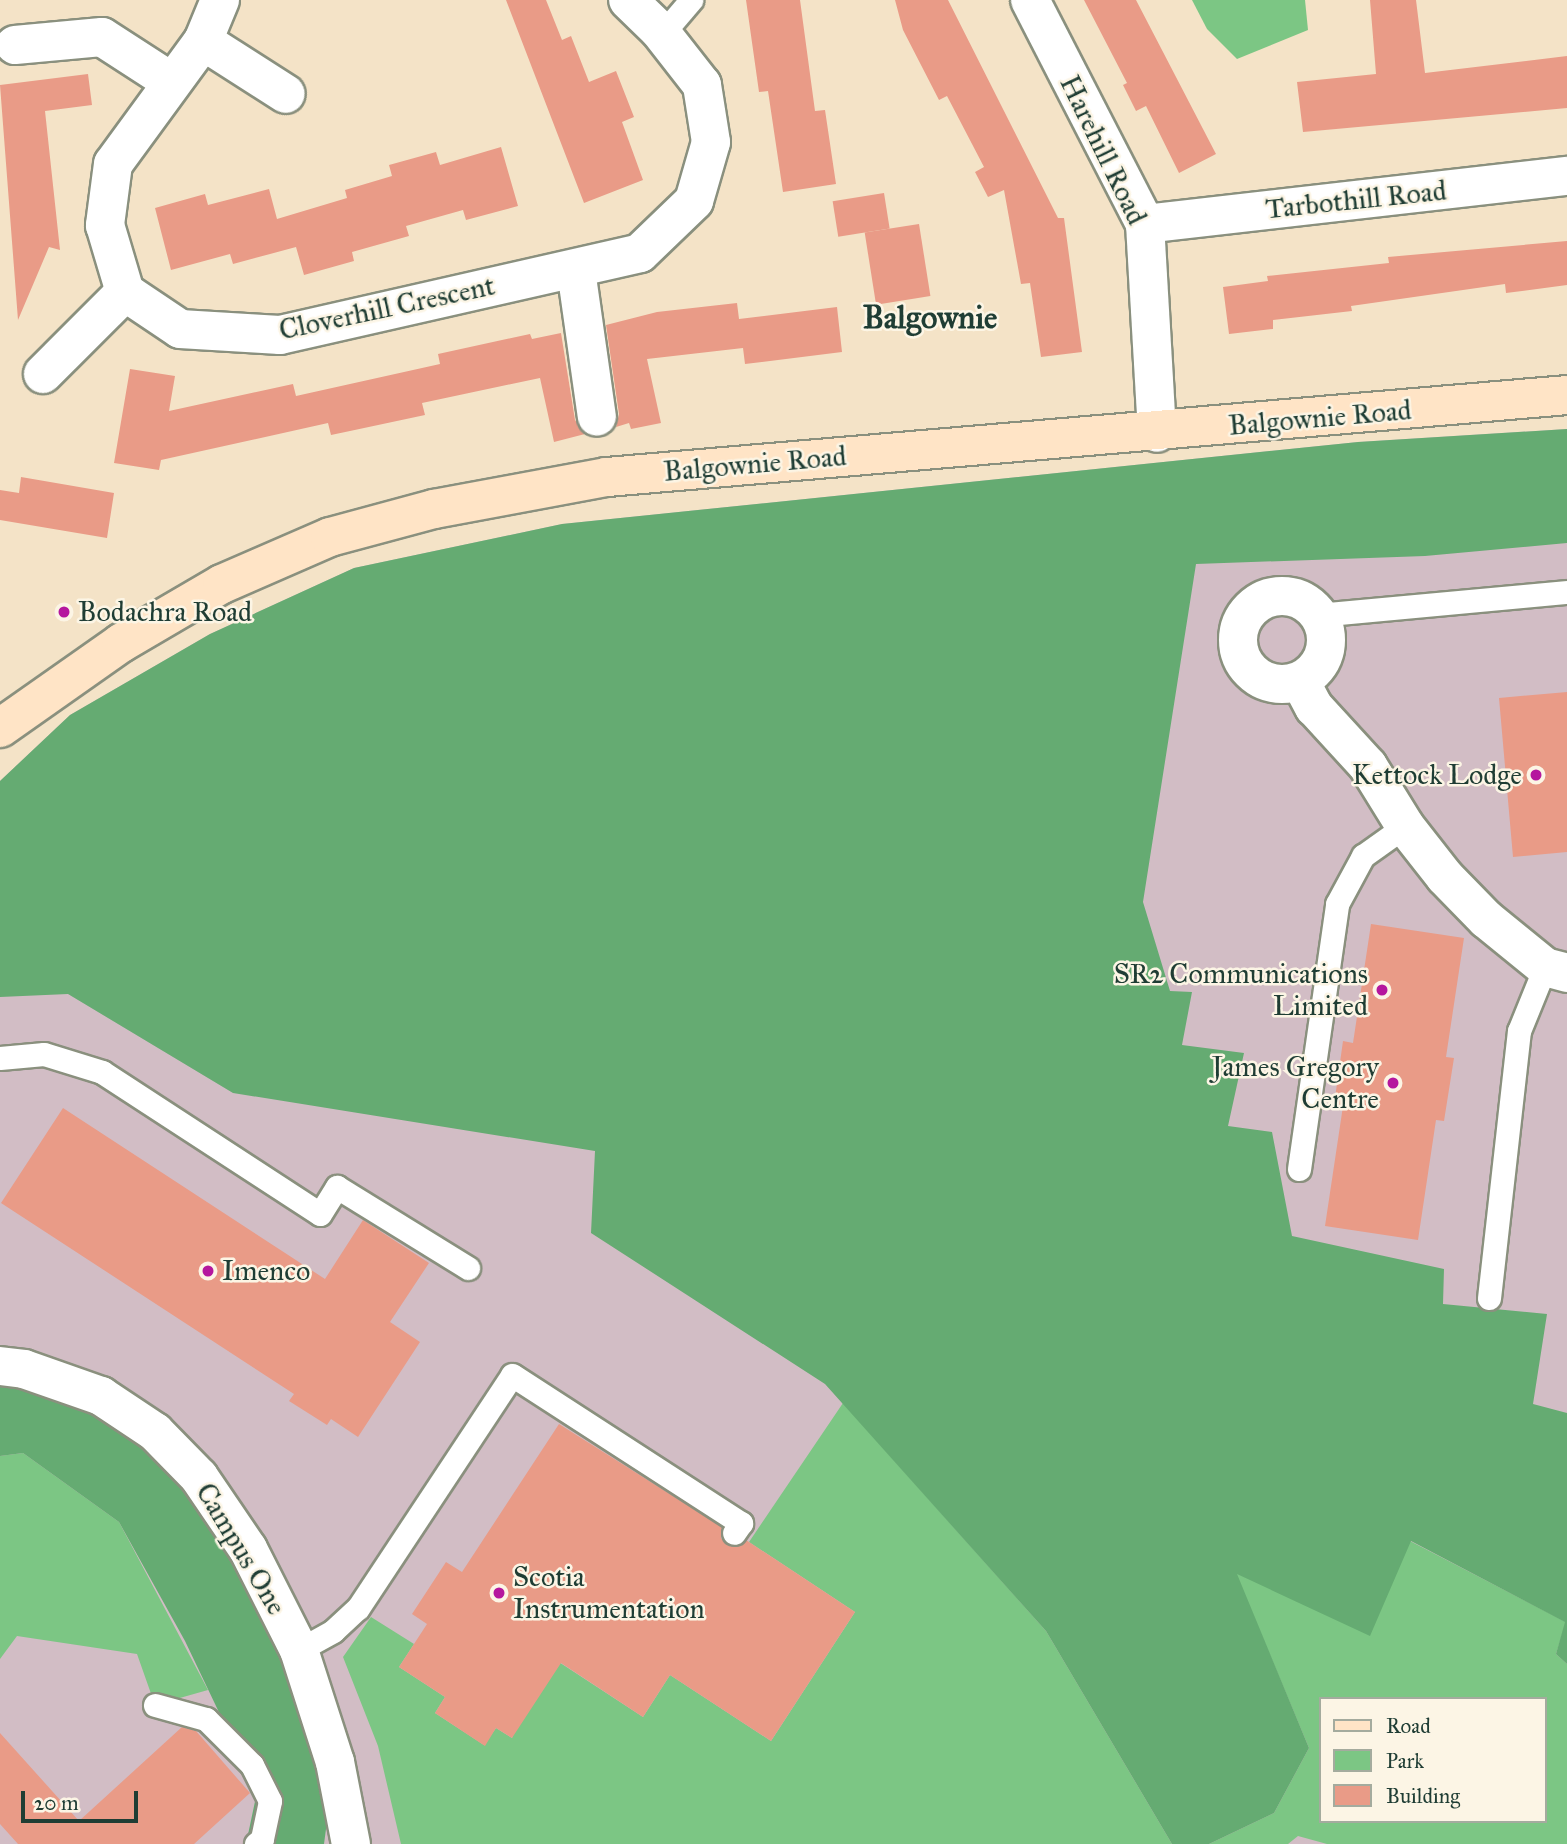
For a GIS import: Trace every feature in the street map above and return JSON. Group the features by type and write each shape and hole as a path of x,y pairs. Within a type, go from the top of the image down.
{"street":[{"path":"43,374 125,292 105,225 113,164 170,81 203,41 220,0"},
{"name":"Cloverhill Crescent","path":"125,292 180,329 280,335 458,292 576,270 640,253 694,201 711,142 702,85 662,34 628,0"},
{"name":"Harehill Road","path":"1030,0 1145,224 1157,433"},
{"path":"15,45 102,37 170,81"},
{"path":"203,41 286,94"},
{"name":"Tarbothill Road","path":"1145,224 1567,176"},
{"path":"576,270 597,417"},
{"name":"Balgownie Road","path":"0,728 121,643 222,584 330,537 434,509 607,477 1157,433 1567,395"},
{"path":"1272,598 1298,600 1318,615 1325,645 1321,659 1300,681 1287,684 1260,679 1242,659 1238,633 1250,610 1272,598"},
{"path":"1300,681 1314,707 1368,766 1405,826 1486,919 1556,970"},
{"name":"Campus One","path":"0,1366 24,1368 101,1396 156,1432 199,1477 248,1549 299,1650 335,1762 352,1844"}],"lane":[{"path":"662,34 691,0"},
{"path":"1318,615 1567,592"},
{"path":"1299,1169 1337,904 1363,856 1405,826"},
{"path":"1489,1298 1519,1031 1556,970"},
{"path":"0,1058 44,1054 102,1072 320,1214 337,1187 468,1268"},
{"path":"299,1650 333,1631 358,1608 512,1374 741,1523 734,1532"},
{"path":"155,1705 206,1719 252,1765 270,1801 262,1839 256,1844"}],"shaded area":[{"path":"1567,429 1567,1844 0,1844 0,781 70,715 210,634 354,568 562,524 1358,442"}],"green space":[{"path":"1192,0 1305,0 1308,30 1237,59 1207,29"},
{"path":"1567,429 1567,543 1425,556 1196,564 1143,902 1170,991 1192,992 1182,1045 1244,1053 1228,1126 1272,1132 1292,1236 1444,1269 1443,1304 1547,1314 1533,1404 1567,1413 1567,1664 1556,1654 1565,1622 1411,1541 1370,1636 1237,1574 1309,1748 1274,1813 1209,1844 1172,1844 1046,1631 825,1384 591,1233 595,1151 233,1093 68,994 0,997 0,781 70,715 210,634 354,568 562,524 1358,442"},
{"path":"0,1366 24,1369 199,1477 335,1762 324,1844 246,1844 257,1792 185,1641 119,1522 23,1453 0,1456"},
{"path":"843,1403 1046,1631 1172,1844 401,1844 378,1746 343,1657 371,1617 414,1644 399,1667 445,1697 435,1713 484,1745 496,1728 512,1738 539,1649 643,1717 670,1675 771,1741 855,1612 749,1542"},
{"path":"23,1453 119,1522 208,1690 155,1705 137,1654 17,1636 0,1659 0,1456"},
{"path":"1410,1541 1566,1622 1556,1654 1567,1664 1567,1844 1327,1844 1298,1836 1288,1844 1209,1844 1274,1813 1309,1748 1236,1574"}],"building":[{"path":"506,0 546,0 562,40 571,36 589,82 616,71 634,117 622,122 643,180 584,203"},
{"path":"746,0 800,0 815,111 825,110 836,184 783,192 768,91 759,92"},
{"path":"895,0 948,0 1058,218 1064,218 1082,352 1041,357 1030,283 1021,284 1004,190 988,197 975,172 984,167 947,96 939,100 903,30"},
{"path":"1084,0 1136,0 1216,154 1179,173 1146,106 1136,111 1123,85 1127,83"},
{"path":"1370,0 1416,0 1425,73 1567,56 1567,108 1303,132 1297,82 1376,74"},
{"path":"88,74 92,105 45,111 60,250 49,247 18,320 0,85"},
{"path":"501,147 518,206 466,220 463,210 406,226 409,236 352,252 354,261 304,275 296,247 233,264 230,254 171,270 155,208 205,194 208,205 269,189 277,219 347,198 345,190 392,176 389,165 436,152 440,165"},
{"path":"884,193 890,229 838,237 833,201"},
{"path":"919,224 930,296 876,305 865,233"},
{"path":"1567,241 1567,285 1506,293 1505,284 1351,306 1352,311 1273,320 1273,329 1229,334 1223,287 1268,281 1267,276 1389,263 1388,257"},
{"path":"737,303 739,319 837,307 842,352 745,364 743,348 647,359 661,423 631,429 629,423 616,427 619,414 606,325 657,312"},
{"path":"561,333 575,420 585,434 554,442 540,378 422,403 425,415 331,435 328,423 161,460 159,470 114,463 130,369 175,376 169,411 293,384 296,396 440,364 438,354 530,334 532,339"},
{"path":"21,477 114,493 107,538 0,520 0,490 19,493"},
{"name":"Kettock Lodge","path":"1567,692 1567,852 1513,857 1499,698"},
{"name":"James Gregory Centre","path":"1371,924 1464,938 1446,1057 1454,1058 1444,1121 1436,1120 1418,1240 1325,1226 1343,1106 1334,1105 1343,1041 1353,1043"},
{"name":"Imenco","path":"63,1108 325,1279 363,1220 429,1263 390,1322 420,1342 358,1437 331,1419 327,1425 289,1401 294,1394 1,1203"},
{"path":"559,1424 722,1527 721,1538 727,1545 739,1546 746,1540 855,1612 771,1741 670,1675 643,1717 561,1663 512,1738 496,1728 485,1746 435,1713 445,1697 399,1667 427,1624 412,1614 446,1562 462,1572"},
{"path":"182,1727 196,1731 250,1793 194,1844 18,1844 0,1824 0,1733 79,1821"}],"place":[{"name":"Bodachra Road","path":"64,612"},
{"name":"Kettock Lodge","path":"1536,775"},
{"name":"SR2 Communications Limited","path":"1382,990"},
{"name":"James Gregory Centre","path":"1393,1083"},
{"name":"Imenco","path":"208,1271"},
{"name":"Scotia Instrumentation","path":"499,1593"}],"district":[{"name":"Balgownie","path":"930,318"}]}
